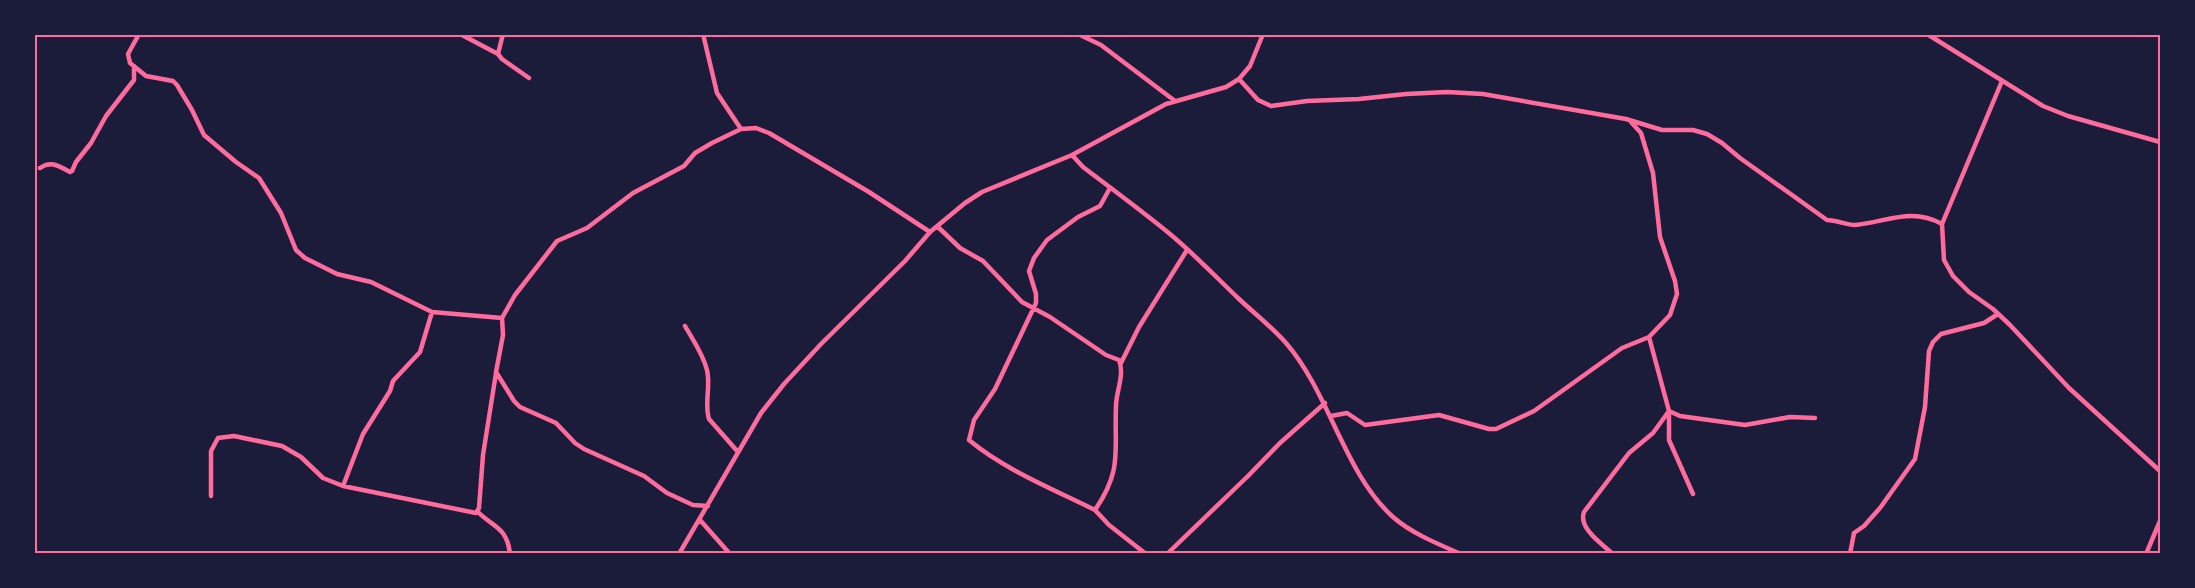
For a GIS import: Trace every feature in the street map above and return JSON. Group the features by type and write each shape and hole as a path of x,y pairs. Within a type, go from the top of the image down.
{"street":[{"path":"139,34 128,58 134,66 153,79 168,80 177,85 204,135 262,182 281,213 296,250 305,258 337,274 371,282 432,312 502,318"},
{"path":"460,34 498,54 530,78"},
{"path":"498,54 503,34"},
{"path":"703,34 703,43 711,64 717,93 741,129"},
{"path":"1078,34 1101,45 1175,100"},
{"path":"679,554 761,412 820,344 905,261 930,232 982,192 1072,155 1175,100 1226,87 1239,79 1250,66 1263,34"},
{"path":"1927,34 2043,106 2068,116 2160,142"},
{"path":"40,168 48,164 56,164 72,171 106,116 134,80 134,66"},
{"path":"1239,79 1258,100 1271,106 1406,94 1483,94 1528,100 1626,119 1652,128 1693,130 1707,134 1827,220 1838,220 1853,225 1921,215 1942,224"},
{"path":"2002,81 1942,224 1944,260 1953,276 1969,292 1998,314 2069,388 2160,471"},
{"path":"1331,416 1347,413 1365,425 1439,415 1496,429 1534,411 1623,348 1649,337 1670,315 1677,294 1660,237 1650,161 1638,128 1626,119"},
{"path":"478,512 483,455 503,335 502,318 515,295 557,241 587,228 633,193 684,166 695,153 704,147 741,129 756,128 769,133 869,192 930,232"},
{"path":"1072,155 1083,167 1187,250 1285,343 1302,365 1325,403 1363,478 1377,500 1393,517 1412,530 1461,554"},
{"path":"1110,188 1100,206 1078,217 1047,240 1034,258 1029,271 1036,294 1036,303 1000,380 974,420 969,440 1024,475 1095,510 1109,525 1146,554"},
{"path":"938,227 960,248 982,261 1015,296 1106,355 1117,358 1121,363"},
{"path":"1095,510 1110,483 1116,462 1116,406 1121,363 1139,327 1187,250"},
{"path":"343,486 363,434 390,391 393,381 420,352 432,312"},
{"path":"1850,554 1854,533 1864,526 1880,508 1915,459 1925,407 1929,351 1933,342 1941,334 1984,323 1998,314"},
{"path":"685,327 698,348 707,370 709,419 738,452"},
{"path":"1649,337 1669,411 1669,440 1693,494"},
{"path":"496,372 520,407 556,423 574,443 644,476 667,493 693,505 708,506"},
{"path":"1167,554 1280,443 1325,403"},
{"path":"1669,411 1680,416 1745,425 1790,417 1815,418"},
{"path":"1613,554 1589,531 1583,520 1584,512 1629,453 1653,433 1669,411"},
{"path":"212,496 211,451 218,438 234,436 282,446 301,457 323,478 343,486 473,514 478,512"},
{"path":"478,512 504,532 508,539 510,554"},
{"path":"700,520 730,554"},
{"path":"2146,554 2160,521"}]}
